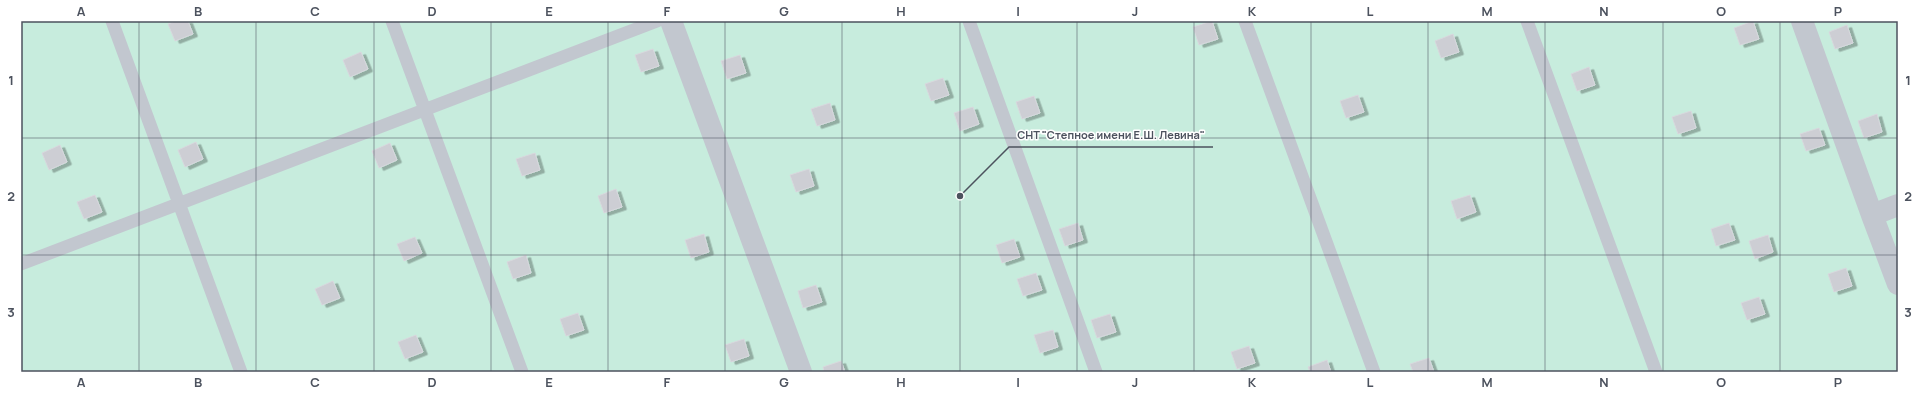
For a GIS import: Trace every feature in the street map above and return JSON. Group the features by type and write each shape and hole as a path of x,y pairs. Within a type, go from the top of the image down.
{"street":[{"path":"671,21 801,372"},
{"path":"1802,21 1898,284"},
{"path":"1872,215 1898,205"}],"lane":[{"path":"112,21 241,372"},
{"path":"392,21 522,372"},
{"path":"21,264 657,21"},
{"path":"969,21 1096,372"},
{"path":"1245,21 1374,372"},
{"path":"1527,21 1656,372"}],"green space":[{"path":"21,21 1898,21 1898,372 21,372"}],"building":[{"path":"176,21 188,21 193,34 175,41 168,24"},
{"path":"1212,21 1218,39 1199,45 1193,27"},
{"path":"1753,21 1759,39 1740,45 1734,28"},
{"path":"1847,25 1853,43 1835,49 1829,32"},
{"path":"1453,34 1459,52 1441,58 1435,41"},
{"path":"653,49 659,66 641,72 635,55"},
{"path":"361,52 368,69 350,77 343,60"},
{"path":"740,55 746,73 727,79 721,61"},
{"path":"1589,67 1595,85 1577,91 1571,74"},
{"path":"943,78 949,95 931,101 925,84"},
{"path":"1358,95 1364,112 1346,118 1340,101"},
{"path":"1034,96 1040,113 1022,119 1016,102"},
{"path":"830,103 835,120 817,126 811,109"},
{"path":"973,107 979,124 960,131 954,113"},
{"path":"1691,111 1696,128 1678,134 1672,117"},
{"path":"1877,114 1882,132 1864,138 1858,121"},
{"path":"1819,128 1825,145 1806,151 1800,134"},
{"path":"196,142 203,159 185,167 178,150"},
{"path":"390,143 397,160 379,168 372,151"},
{"path":"60,145 67,162 49,170 42,153"},
{"path":"535,153 540,170 522,176 516,159"},
{"path":"809,169 814,186 796,192 790,175"},
{"path":"616,189 622,207 604,213 598,196"},
{"path":"95,195 102,212 84,219 77,202"},
{"path":"1470,195 1476,212 1457,219 1451,201"},
{"path":"1078,223 1083,240 1065,246 1059,229"},
{"path":"1729,223 1735,240 1716,246 1711,229"},
{"path":"704,234 709,252 691,258 685,240"},
{"path":"1768,235 1773,252 1755,259 1749,241"},
{"path":"415,237 422,253 404,261 397,244"},
{"path":"1014,239 1020,257 1002,263 996,245"},
{"path":"526,255 531,273 513,279 507,262"},
{"path":"1846,268 1852,286 1834,292 1828,274"},
{"path":"1036,273 1042,290 1023,296 1017,279"},
{"path":"333,281 340,298 322,305 315,289"},
{"path":"816,285 822,302 803,308 798,291"},
{"path":"1759,297 1765,314 1747,320 1741,303"},
{"path":"578,313 584,330 566,336 560,319"},
{"path":"1110,314 1116,332 1097,338 1091,320"},
{"path":"1053,330 1058,347 1040,353 1034,335"},
{"path":"416,335 423,352 405,359 398,342"},
{"path":"744,339 749,356 731,362 725,345"},
{"path":"1249,346 1255,363 1237,369 1231,352"},
{"path":"1429,358 1434,372 1413,372 1410,364"},
{"path":"1327,360 1331,372 1310,372 1308,367"},
{"path":"841,361 845,372 824,372 823,367"}],"place":[{"name":"СНТ \"Степное имени Е.Ш. Левина\"","path":"960,196"}]}
